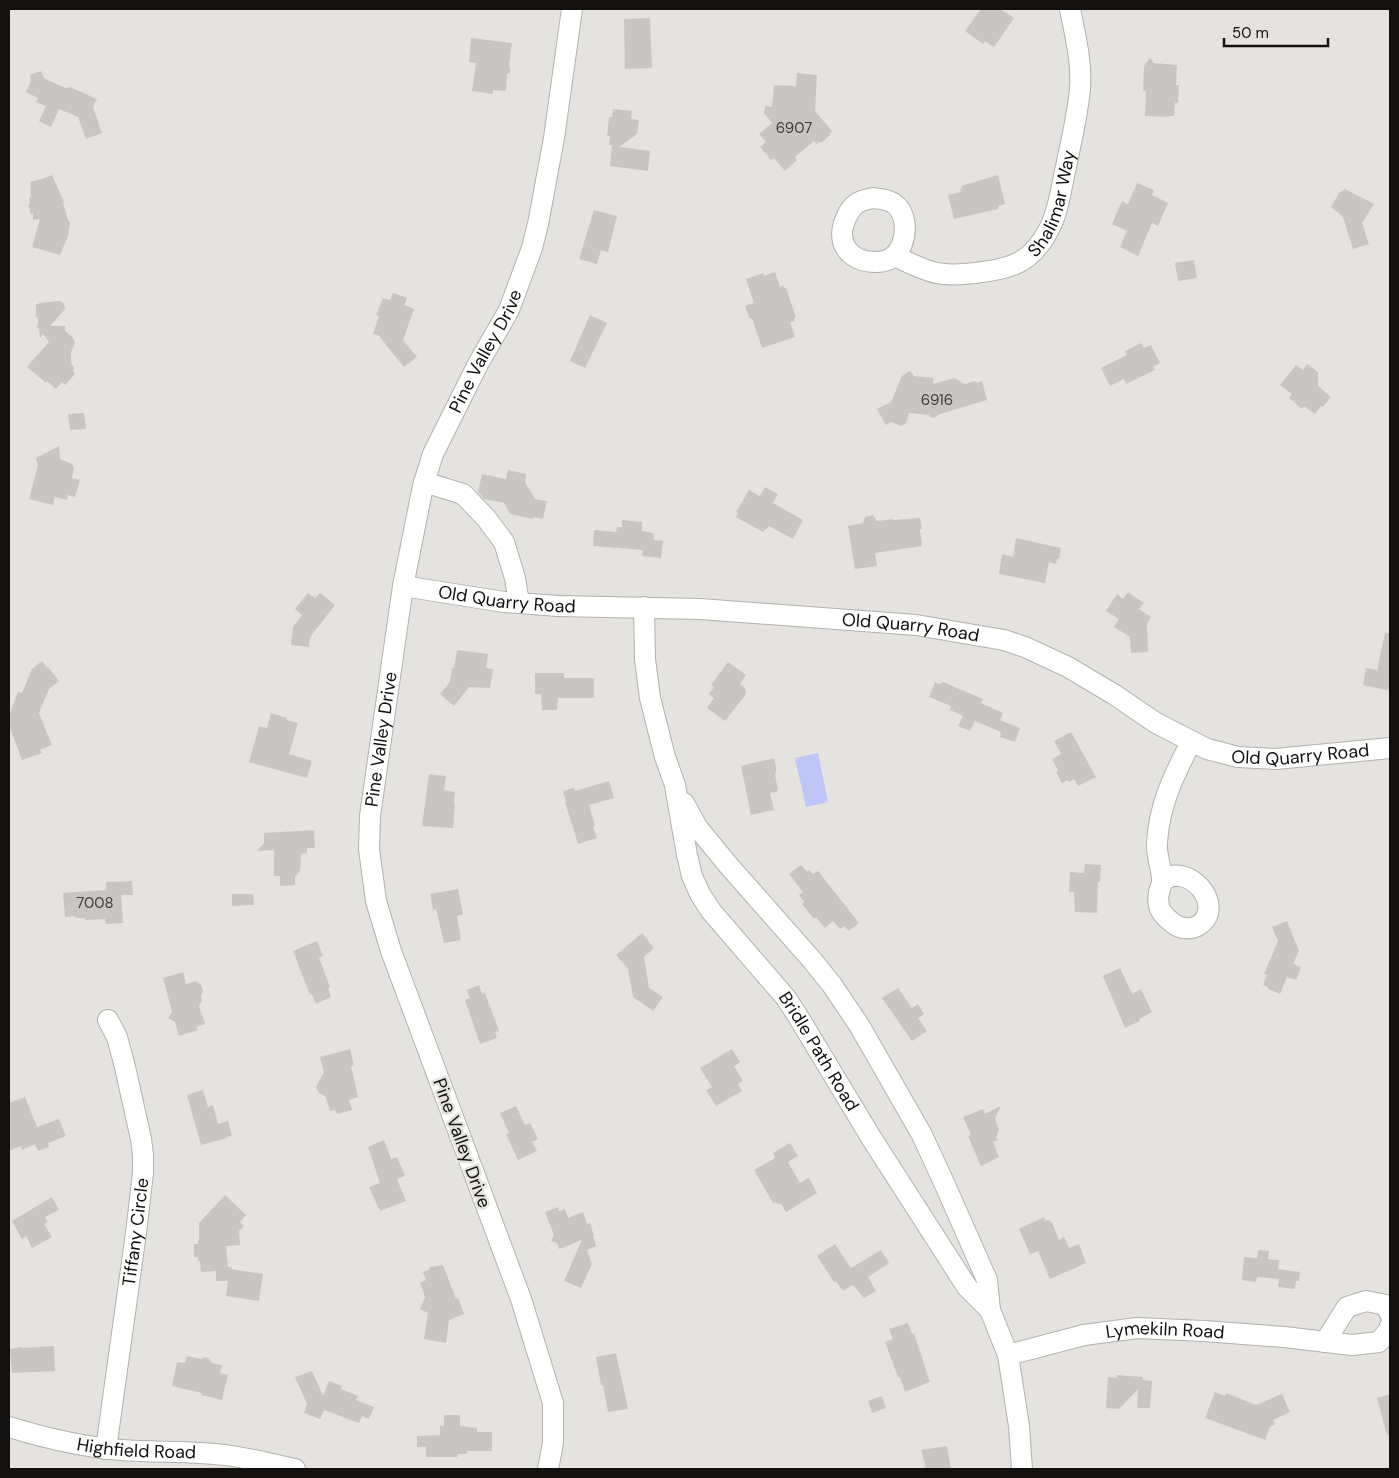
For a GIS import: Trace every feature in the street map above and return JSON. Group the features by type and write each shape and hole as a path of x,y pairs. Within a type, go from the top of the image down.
{"street":[{"name":"Pine Valley Drive","path":"548,1469 553,1443 553,1403 521,1298 391,951 376,901 369,849 370,816 403,586 424,482 433,454 478,364 509,310 532,248 554,138 572,9"},
{"name":"Shalimar Way","path":"895,256 924,270 954,275 996,271 1018,264 1037,249 1050,228 1056,210 1075,126 1080,87 1079,58 1070,9"},
{"path":"424,482 463,494 486,518 504,542 515,578 519,603"},
{"name":"Old Quarry Road","path":"403,586 519,603 558,606 700,609 916,626 1004,640 1025,647 1068,667 1115,695 1156,724 1207,750 1238,757 1276,759 1390,748"},
{"name":"Bridle Path Road","path":"644,608 645,659 650,698 665,757 675,786 696,827 812,960 832,985 859,1025 922,1135 987,1280 990,1310 1008,1355 1019,1426 1022,1469"},
{"path":"1162,882 1157,845 1160,814 1174,775 1190,742"},
{"name":"Bridle Path Road","path":"675,786 687,855 692,876 700,894 711,911 786,998 872,1139 967,1287 990,1310"},
{"name":"Tiffany Circle","path":"106,1449 143,1173 141,1139 125,1067 117,1037 108,1020"},
{"path":"1325,1342 1347,1307 1366,1301 1386,1305 1390,1314"},
{"name":"Lymekiln Road","path":"1008,1355 1084,1335 1136,1328 1204,1331 1352,1346 1379,1342 1390,1326"},
{"name":"Highfield Road","path":"9,1427 39,1436 106,1449 231,1456 295,1469"}],"shaded area":[{"path":"818,753 828,802 806,807 795,758"}],"building":[{"path":"981,9 1000,9 1014,18 994,47 985,41 983,44 965,31"},
{"path":"650,18 652,68 625,69 624,19"},
{"path":"471,38 512,43 510,73 507,74 506,91 493,90 493,94 472,91 476,63 469,62"},
{"path":"1150,58 1154,63 1177,65 1176,85 1179,85 1178,103 1175,103 1174,116 1145,116 1144,66"},
{"path":"41,71 44,78 65,88 70,87 97,99 93,107 102,133 86,139 78,117 59,109 51,127 39,121 46,106 36,102 38,98 26,92 31,80 30,75"},
{"path":"797,73 817,75 815,111 832,131 821,143 817,144 814,141 795,157 797,160 785,171 774,158 771,160 760,147 766,142 759,134 772,123 764,113 765,106 772,107 774,85 796,86"},
{"path":"613,109 632,111 631,119 639,120 637,134 619,147 650,151 648,171 610,166 612,145 609,145 610,136 607,136 609,117 612,117"},
{"path":"52,175 64,202 70,223 68,236 60,255 32,247 40,219 33,220 33,213 30,214 28,206 30,203 29,198 31,197 30,182"},
{"path":"998,175 1005,204 998,206 998,209 954,219 948,195 961,192 961,186"},
{"path":"1137,183 1154,190 1152,195 1168,203 1158,226 1152,223 1138,256 1120,247 1127,231 1112,224 1122,201 1128,204"},
{"path":"1345,189 1374,204 1362,223 1369,244 1353,249 1343,217 1331,207 1339,193"},
{"path":"594,210 617,216 608,252 601,250 597,264 579,259"},
{"path":"1194,260 1197,278 1178,281 1175,263"},
{"path":"775,272 780,287 783,285 786,288 796,317 794,318 795,321 790,322 795,337 762,348 752,318 750,319 745,306 754,303 746,279 763,273 764,276"},
{"path":"393,293 407,298 404,305 414,309 403,340 417,357 404,367 379,336 373,334 379,316 376,315 383,298 390,300"},
{"path":"60,301 64,304 65,309 50,326 65,326 65,331 75,342 71,352 71,362 75,374 65,385 62,382 56,389 27,367 49,342 43,334 40,338 39,329 36,326 38,326 38,317 36,317 36,304"},
{"path":"590,315 607,323 585,368 570,361"},
{"path":"1141,343 1144,348 1151,345 1160,363 1153,367 1155,370 1126,384 1124,379 1110,386 1101,368 1127,355 1125,351"},
{"path":"1307,364 1318,372 1318,386 1331,397 1315,414 1305,407 1301,408 1289,398 1292,394 1280,385 1296,365 1303,370"},
{"path":"910,371 914,376 934,378 933,384 954,378 965,384 982,381 987,400 940,414 934,418 929,415 909,413 906,423 901,426 891,422 886,425 877,409 891,402 902,376"},
{"path":"84,413 86,429 70,430 68,414"},
{"path":"59,446 60,459 72,464 74,468 72,478 80,480 75,497 68,495 67,500 55,497 53,505 29,499 38,465 36,458"},
{"path":"508,470 526,474 525,482 535,499 547,501 543,519 510,514 504,503 484,499 478,492 482,474 506,479"},
{"path":"765,487 778,494 773,503 803,520 793,539 769,526 763,532 736,517 738,513 736,512 749,490 760,496"},
{"path":"873,515 877,521 920,518 922,546 875,553 877,566 855,569 848,526 863,523 865,517"},
{"path":"622,520 642,522 642,531 653,533 654,540 663,541 661,558 642,556 643,550 593,546 594,530 616,532 617,527 622,527"},
{"path":"1016,538 1061,548 1056,564 1049,562 1045,583 999,574 1002,554 1013,557"},
{"path":"1128,592 1144,603 1139,609 1151,617 1147,624 1148,652 1131,653 1130,637 1114,627 1119,619 1106,611 1117,594 1123,599"},
{"path":"308,593 315,598 320,593 335,605 310,637 309,647 291,645 293,627 302,615 295,609"},
{"path":"1385,633 1390,633 1390,691 1363,685 1366,668 1377,670"},
{"path":"457,650 488,654 486,668 493,669 490,688 469,687 454,706 440,694 450,682"},
{"path":"42,661 59,681 49,689 39,713 52,745 40,750 42,753 22,760 9,725 9,715 18,692 22,693 32,669"},
{"path":"728,662 746,675 740,684 745,688 746,694 725,721 707,708 714,698 709,694 714,687 711,685"},
{"path":"535,673 564,673 564,678 594,678 594,698 558,698 557,710 542,710 541,694 535,694"},
{"path":"935,682 939,684 943,682 983,699 981,703 1003,713 1000,720 1020,728 1015,742 1000,737 1001,732 975,721 970,731 958,726 963,716 950,710 951,706 929,697"},
{"path":"271,713 298,723 289,754 312,761 307,778 249,762 259,726 267,728"},
{"path":"1071,732 1096,777 1078,786 1074,779 1062,783 1052,759 1061,754 1054,741"},
{"path":"774,758 778,791 770,793 774,810 751,815 741,766"},
{"path":"429,774 446,776 444,790 455,792 453,828 422,826"},
{"path":"609,781 614,798 589,805 597,838 578,844 563,791 574,788 575,791"},
{"path":"314,830 315,848 307,848 307,853 301,854 300,871 295,877 295,885 280,886 280,876 274,876 274,850 257,851 264,843 264,833"},
{"path":"1085,864 1101,865 1100,882 1098,882 1097,913 1075,912 1074,892 1069,892 1070,872 1084,873"},
{"path":"801,865 807,872 809,870 813,874 818,871 859,923 849,931 844,926 840,929 833,921 825,928 816,917 814,919 802,904 804,902 799,895 803,892 789,874"},
{"path":"132,881 133,895 121,895 123,923 106,924 105,919 85,920 85,918 75,918 75,916 65,917 63,893 106,890 106,882"},
{"path":"458,889 463,914 457,916 461,940 444,943 436,909 433,910 430,894"},
{"path":"232,894 253,894 254,905 232,906"},
{"path":"1287,921 1299,951 1293,964 1301,967 1296,980 1287,977 1280,994 1263,985 1267,975 1264,974 1278,941 1272,927"},
{"path":"642,933 654,948 644,957 649,988 663,997 653,1011 633,997 628,969 616,955"},
{"path":"317,941 323,956 319,958 330,987 328,988 331,997 316,1004 312,994 310,995 293,951"},
{"path":"1120,968 1132,994 1141,989 1152,1012 1139,1019 1140,1021 1125,1028 1103,976"},
{"path":"183,972 186,984 196,981 201,985 203,991 202,1001 199,1006 205,1024 196,1027 198,1030 179,1036 175,1022 168,1018 172,1012 163,978"},
{"path":"479,985 482,994 485,993 499,1031 495,1032 497,1038 480,1044 465,1000 470,998 467,990"},
{"path":"898,988 912,1008 918,1004 924,1014 918,1018 927,1031 912,1041 882,998"},
{"path":"350,1049 354,1065 351,1066 358,1097 349,1100 352,1110 337,1114 335,1110 330,1111 326,1097 318,1092 316,1087 324,1072 320,1057"},
{"path":"732,1049 740,1062 734,1066 743,1081 738,1084 742,1091 716,1106 706,1090 712,1087 700,1068"},
{"path":"203,1090 208,1107 213,1105 218,1124 228,1121 232,1136 201,1145 187,1095"},
{"path":"25,1097 37,1127 59,1119 66,1136 48,1143 49,1147 38,1151 35,1144 22,1150 21,1146 9,1151 9,1103"},
{"path":"516,1106 525,1125 530,1123 538,1139 532,1142 537,1151 518,1160 506,1134 509,1133 500,1113"},
{"path":"1001,1106 995,1118 999,1130 996,1137 998,1140 993,1142 999,1157 981,1166 968,1136 971,1135 963,1117 983,1109 985,1114"},
{"path":"384,1140 391,1159 397,1157 405,1176 397,1179 406,1201 380,1211 369,1187 380,1183 368,1147"},
{"path":"790,1143 798,1156 788,1162 800,1183 809,1178 817,1193 786,1212 781,1204 773,1203 754,1170 775,1158 773,1153"},
{"path":"225,1195 246,1215 240,1222 244,1226 239,1231 240,1245 226,1246 228,1267 263,1274 259,1301 226,1296 228,1281 216,1281 216,1271 201,1272 200,1261 198,1261 198,1257 194,1257 194,1244 198,1244 199,1240 199,1223"},
{"path":"52,1197 59,1210 45,1217 48,1222 44,1224 52,1237 32,1248 26,1236 22,1239 12,1221"},
{"path":"558,1207 559,1211 565,1209 568,1218 583,1212 587,1224 590,1223 594,1236 596,1246 587,1250 592,1264 581,1288 564,1281 582,1240 559,1249 557,1243 551,1241 554,1235 545,1212"},
{"path":"1044,1217 1045,1221 1049,1220 1052,1222 1059,1240 1064,1237 1069,1248 1079,1244 1086,1263 1050,1279 1038,1251 1030,1254 1019,1229"},
{"path":"835,1244 851,1268 881,1250 889,1263 868,1277 876,1291 864,1298 853,1285 843,1291 836,1281 834,1282 817,1256"},
{"path":"1258,1250 1269,1251 1268,1259 1279,1260 1278,1269 1300,1272 1299,1281 1296,1281 1295,1289 1278,1287 1279,1279 1257,1277 1256,1282 1242,1280 1244,1257 1257,1258"},
{"path":"443,1265 464,1314 449,1320 446,1343 424,1339 428,1313 420,1309 425,1297 420,1283 426,1280 423,1272 429,1270 430,1267"},
{"path":"908,1323 912,1334 914,1333 930,1382 905,1392 885,1342 893,1339 889,1329"},
{"path":"54,1346 55,1371 12,1373 10,1349"},
{"path":"616,1353 628,1409 608,1412 596,1357"},
{"path":"187,1356 201,1359 205,1357 212,1363 222,1365 220,1373 228,1375 222,1400 172,1386 177,1362 185,1363"},
{"path":"312,1371 323,1396 329,1381 342,1386 341,1389 358,1396 356,1400 374,1407 369,1419 362,1416 359,1423 324,1410 320,1419 304,1413 307,1404 295,1377"},
{"path":"1117,1375 1143,1377 1143,1380 1152,1381 1150,1408 1137,1408 1138,1389 1119,1409 1106,1408 1108,1377 1117,1378"},
{"path":"1215,1392 1225,1396 1226,1393 1256,1405 1282,1394 1290,1412 1273,1420 1275,1424 1270,1427 1265,1440 1205,1418"},
{"path":"1390,1394 1390,1434 1387,1435 1377,1398"},
{"path":"882,1396 886,1408 872,1413 868,1401"},
{"path":"444,1415 460,1415 460,1426 477,1428 477,1432 492,1432 492,1451 467,1451 467,1454 458,1454 457,1457 426,1457 426,1447 417,1447 417,1436 440,1435 440,1426 444,1426"},
{"path":"947,1446 951,1469 926,1469 921,1450"}]}
